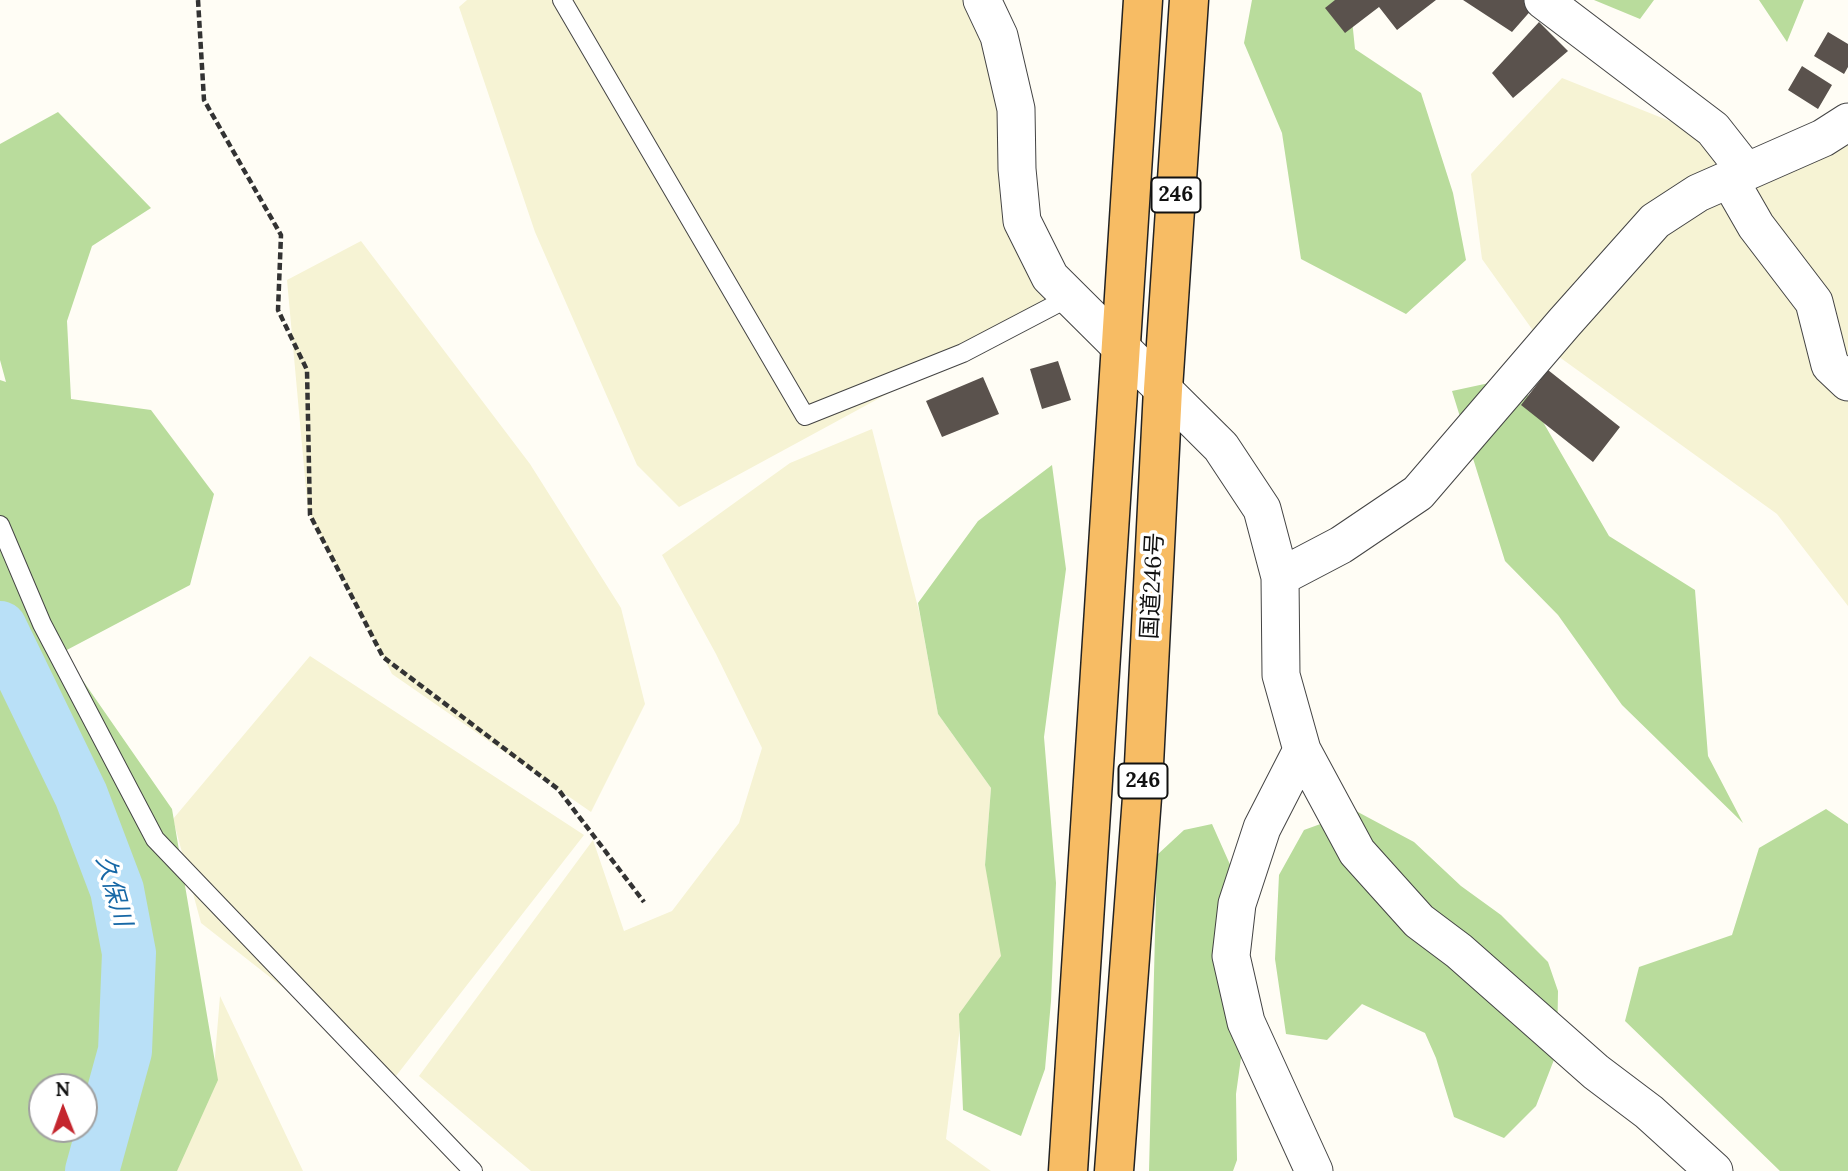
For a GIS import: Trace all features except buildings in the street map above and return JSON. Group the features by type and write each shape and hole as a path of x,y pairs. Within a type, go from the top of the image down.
{"highway":[{"name":"国道246号","path":"1069,1171 1143,0"},
{"name":"国道246号","path":"1114,1171 1143,784 1163,389 1189,0"}],"street":[{"path":"982,0 999,36 1016,109 1017,169 1022,221 1049,278 1221,447 1262,509 1280,577 1281,675 1302,750 1357,852 1419,920 1459,951 1595,1072 1649,1112 1714,1171"},
{"path":"1543,0 1713,129 1737,175 1756,226 1814,302 1830,365 1848,382"},
{"path":"1280,577 1341,545 1419,493 1564,323 1656,221 1698,193 1823,138 1848,122"},
{"path":"1302,750 1262,828 1237,904 1231,956 1246,1022 1314,1171"}],"lane":[{"path":"562,0 805,415 963,353 1070,298"},
{"path":"0,525 42,624 156,839 473,1171"}],"path":[{"path":"198,0 204,100 281,235 278,310 307,370 310,515 383,657 558,789 644,902"}],"shaded area":[{"path":"467,0 971,0 1049,306 679,507 637,465 535,232 459,7"},
{"path":"1562,78 1770,161 1848,122 1848,606 1777,514 1544,346 1482,259 1471,174"},
{"path":"361,241 530,464 621,608 645,704 591,812 392,674 308,511 287,280"},
{"path":"872,429 920,615 938,714 991,788 985,865 1009,961 960,1027 946,1139 991,1171 531,1171 419,1076 593,840 624,931 672,911 739,823 762,748 716,654 662,555 790,463"},
{"path":"310,656 584,835 396,1076 201,923 173,819"},
{"path":"220,996 303,1171 166,1171 212,1093"}],"green space":[{"path":"1252,0 1350,0 1355,49 1421,93 1453,193 1466,260 1406,314 1301,259 1282,133 1244,43"},
{"path":"1594,0 1654,0 1640,19"},
{"path":"1759,0 1804,0 1787,42"},
{"path":"58,112 151,208 92,246 67,321 71,399 151,410 214,494 190,585 63,652 172,809 218,1080 177,1171 0,1171 0,380 6,382 0,360 0,144"},
{"path":"1517,377 1609,536 1695,590 1708,756 1743,823 1622,705 1558,615 1505,561 1452,391"},
{"path":"1052,465 1066,569 1044,737 1056,883 1051,1001 1045,1069 1021,1136 963,1110 959,1014 1001,956 985,865 991,788 938,714 918,603 978,521"},
{"path":"1826,809 1848,824 1848,1171 1780,1171 1625,1021 1639,967 1732,935 1759,848"},
{"path":"1356,811 1414,842 1461,886 1501,915 1548,962 1558,991 1557,1052 1536,1106 1504,1138 1454,1117 1436,1058 1425,1033 1362,1004 1327,1040 1286,1034 1275,959 1279,875 1304,830"},
{"path":"1212,824 1236,878 1246,1022 1236,1094 1237,1160 1233,1171 1149,1171 1157,855 1184,830"}],"waterway":[{"name":"久保川","path":"0,628 81,795 117,890 129,953 125,1051 92,1171"}]}
